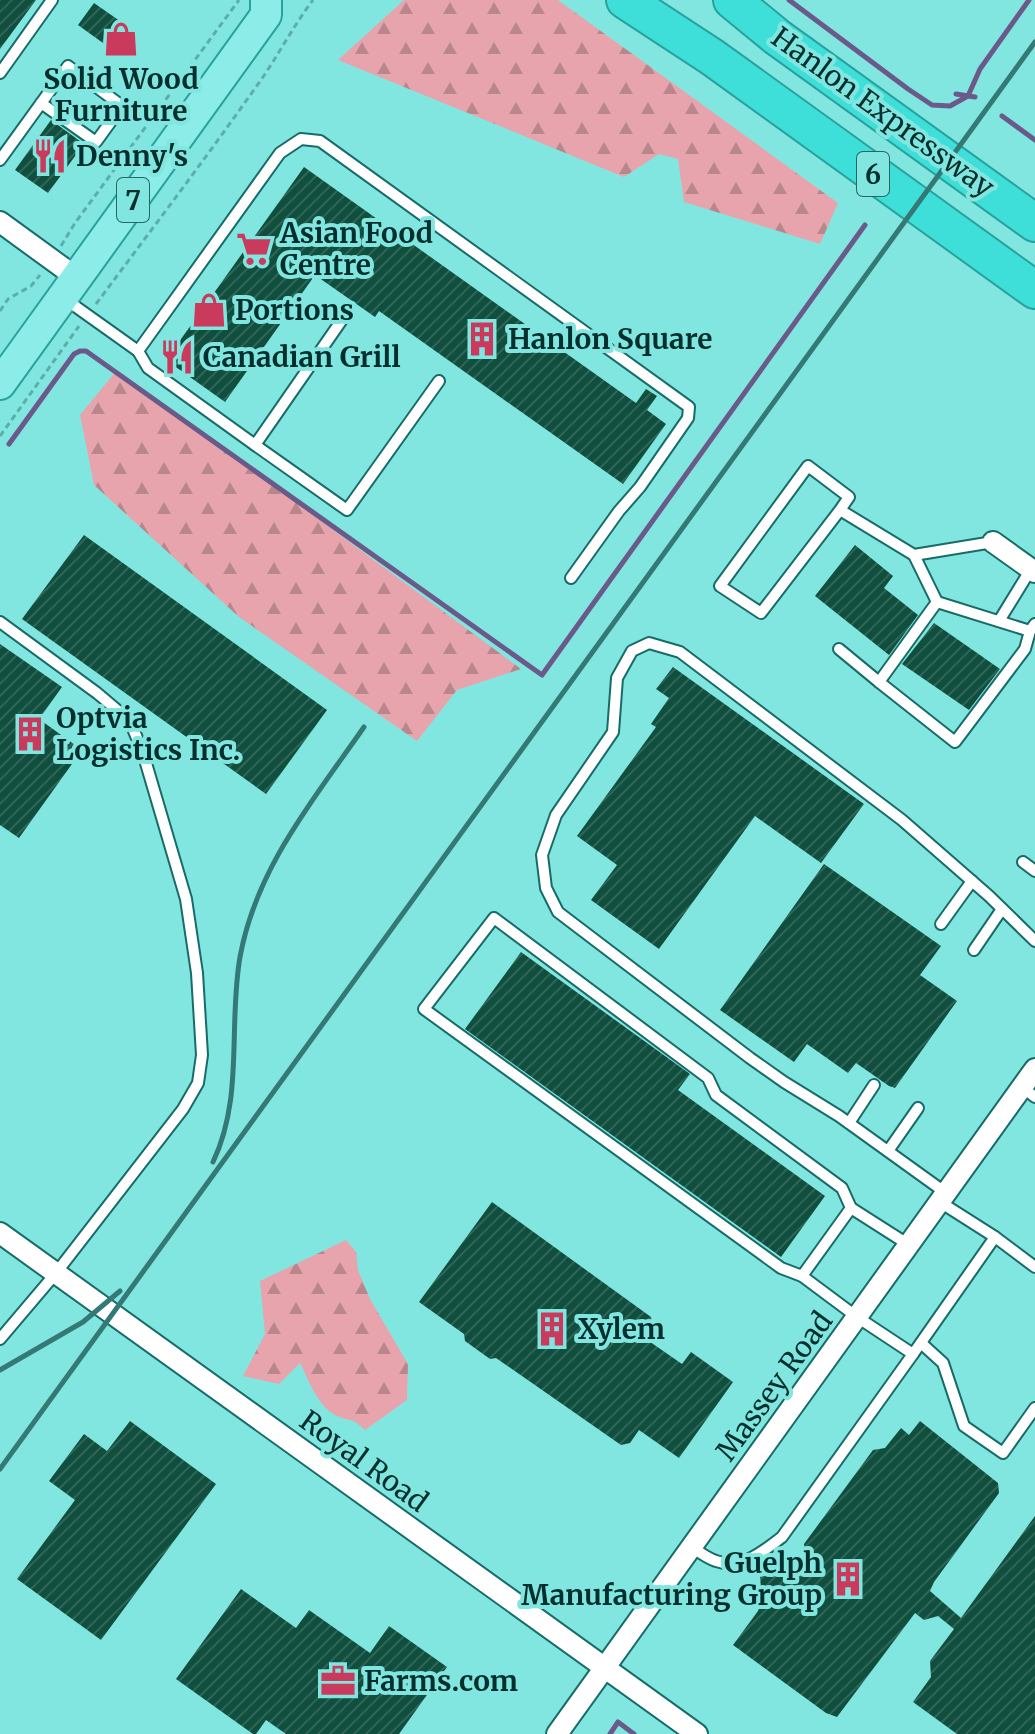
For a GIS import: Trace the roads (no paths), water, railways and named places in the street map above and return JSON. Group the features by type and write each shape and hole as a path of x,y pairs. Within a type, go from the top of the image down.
{"highway":[{"name":"Hanlon Expressway","path":"625,0 712,57 1035,290"},
{"name":"Hanlon Expressway","path":"732,0 777,37 1035,223"}],"main road":[{"name":"7","path":"0,384 76,297 274,5"}],"street":[{"path":"0,222 76,297"},
{"path":"993,542 1033,570"},
{"name":"Massey Road","path":"557,1734 943,1198 1029,1092 1035,1069"},
{"name":"Royal Road","path":"0,1233 697,1734"}],"lane":[{"path":"0,73 52,0"},
{"path":"0,160 41,103 68,66 122,106 96,142 41,103"},
{"path":"138,351 280,153 301,139 320,141 689,407 688,418 571,578"},
{"path":"76,297 138,351 148,368 347,510 439,381"},
{"path":"255,445 346,314"},
{"path":"808,466 849,497 840,510 761,613 720,586 808,466"},
{"path":"839,649 955,742 1025,649 1032,627 999,621 937,602 914,555 840,510"},
{"path":"914,555 993,542"},
{"path":"999,621 1033,570"},
{"path":"879,682 937,602"},
{"path":"0,622 130,721 143,753 186,899 197,973 202,1055 198,1083 183,1109 56,1273 0,1339"},
{"path":"1033,1262 943,1198 888,1151 750,1058 558,912 546,888 542,855 556,815 613,732 617,678 632,651 649,643 680,652 902,820 1035,941"},
{"path":"1023,862 1035,871"},
{"path":"941,924 972,881"},
{"path":"974,950 1002,909"},
{"path":"909,1245 851,1208 842,1188 716,1095 708,1078 494,918 424,1009 781,1268 802,1276 913,1354"},
{"path":"849,1123 874,1085"},
{"path":"888,1151 918,1108"},
{"path":"802,1276 851,1208"},
{"path":"692,1547 717,1562 736,1564 758,1556 782,1537 995,1237"},
{"path":"921,1343 943,1363 964,1426 1003,1453 1035,1408"}],"waterway":[{"path":"789,0 932,105 950,106 968,96 980,69 1029,0"},
{"path":"956,94 975,97"},
{"path":"1002,116 1035,140"},
{"path":"9,444 74,354 86,351 542,675 865,225"},
{"path":"610,1734 618,1722 634,1734"}],"railway":[{"path":"0,1469 1035,42"},
{"path":"213,1162 229,1112 237,983 248,925 259,894 289,836 364,727"},
{"path":"0,1370 83,1322 120,1291"}],"place":[{"name":"Solid Wood Furniture","path":"121,39"},
{"name":"Denny's","path":"50,156"},
{"name":"Asian Food Centre","path":"254,249"},
{"name":"Portions","path":"209,310"},
{"name":"Hanlon Square","path":"482,339"},
{"name":"Canadian Grill","path":"177,357"},
{"name":"Optvia Logistics Inc.","path":"30,734"},
{"name":"Xylem","path":"552,1329"},
{"name":"Guelph Manufacturing Group","path":"848,1579"},
{"name":"Farms.com","path":"338,1681"}]}
